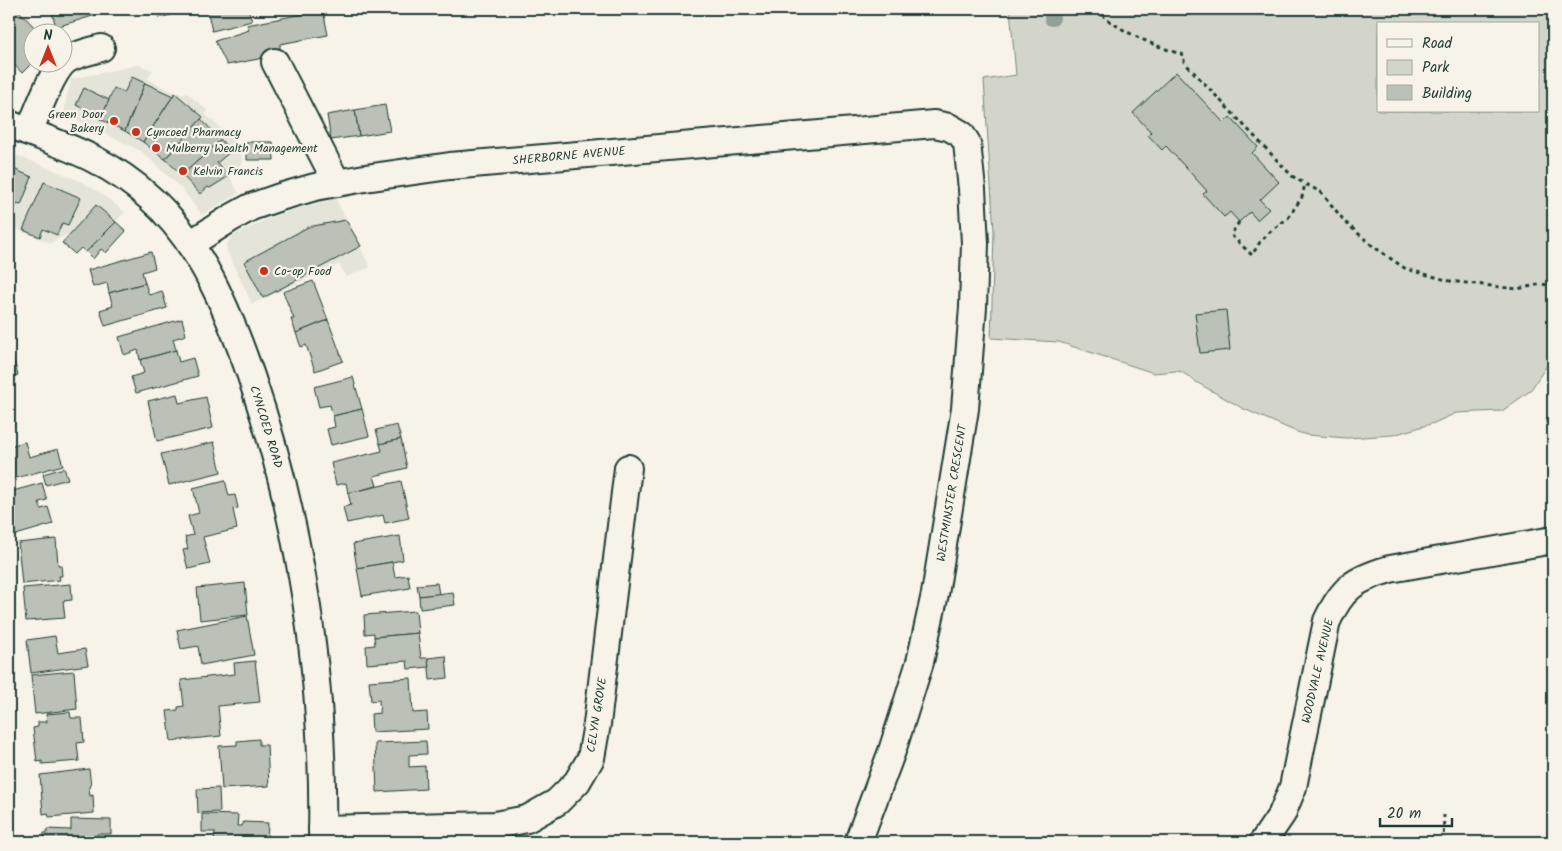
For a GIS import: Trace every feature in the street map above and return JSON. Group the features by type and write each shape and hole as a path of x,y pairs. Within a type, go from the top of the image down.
{"street":[{"path":"19,128 61,64 68,59 102,48"},
{"path":"275,62 337,183"},
{"name":"SHERBORNE AVENUE","path":"190,244 251,208 280,197 337,183 450,166 934,124 948,127 961,134"},
{"name":"CYNCOED ROAD","path":"19,128 75,149 108,166 151,199 173,222 190,244 222,302 240,346 267,426 290,512 310,630 319,739 322,836"},
{"name":"WESTMINSTER CRESCENT","path":"858,842 892,751 920,662 937,585 965,409 974,307 976,243 967,143 961,134"},
{"name":"CELYN GROVE","path":"322,836 494,825 526,819 557,802 577,782 590,758 597,724 628,468"},
{"name":"WOODVALE AVENUE","path":"1263,842 1282,814 1293,787 1326,630 1336,601 1352,585 1370,575 1390,569 1553,540"}],"path":[{"path":"1096,9 1129,33 1184,55 1184,62 1292,176 1321,192 1346,223 1374,247 1406,269 1450,281 1517,289 1542,284 1553,286"},
{"path":"1239,222 1231,235 1240,246 1252,255 1271,230 1288,218 1302,197 1305,184"},
{"path":"1443,842 1444,815"}],"shaded area":[{"path":"138,65 153,70 148,79 175,93 187,93 208,111 205,114 241,147 242,163 229,176 239,193 202,215 182,189 141,151 65,114 65,105 71,79"},
{"path":"9,152 78,180 101,193 125,212 86,252 66,235 51,243 9,226"},
{"path":"336,199 370,267 346,277 339,264 252,304 227,251 226,245 232,236 271,217"}],"green space":[{"path":"1010,9 1553,9 1553,366 1547,365 1530,391 1502,411 1456,413 1434,423 1393,435 1347,438 1307,435 1297,432 1244,409 1182,372 1154,373 1059,342 991,338 994,232 984,80 1016,75"}],"building":[{"path":"9,9 17,9 29,22 22,22 22,73 9,59"},
{"path":"51,9 94,9 96,15 72,22 55,22"},
{"path":"156,9 193,9 159,18"},
{"path":"207,9 248,9 252,21 212,31"},
{"path":"323,10 328,35 280,44 280,49 273,51 274,56 227,65 215,41 249,30 247,25"},
{"path":"1176,72 1224,123 1230,117 1258,147 1252,153 1279,182 1260,200 1269,209 1257,220 1250,212 1239,222 1230,212 1224,217 1203,194 1207,191 1166,146 1162,150 1148,135 1151,132 1133,113"},
{"path":"132,77 145,83 125,131 100,119 114,88 124,93"},
{"path":"145,83 173,96 143,142 125,131"},
{"path":"84,88 109,100 101,118 76,105"},
{"path":"175,93 203,117 165,159 143,142"},
{"path":"385,105 390,131 359,136 355,110"},
{"path":"355,110 359,136 331,140 327,115"},
{"path":"201,119 221,140 182,175 165,159"},
{"path":"221,140 231,151 217,163 229,176 210,188 208,187 200,194 182,175"},
{"path":"247,142 273,142 274,160 247,160"},
{"path":"9,167 32,177 21,205 17,204 11,217 9,216"},
{"path":"44,182 81,198 68,225 62,223 57,235 43,229 40,237 23,230"},
{"path":"96,205 116,222 86,252 81,248 75,254 62,243"},
{"path":"346,220 361,246 263,298 244,262 308,227"},
{"path":"116,222 126,231 106,253 101,249 93,259 86,252"},
{"path":"151,252 155,268 142,272 145,283 109,293 107,283 93,287 88,270"},
{"path":"313,281 328,320 296,333 291,319 294,319 283,292"},
{"path":"145,283 149,295 162,291 167,308 105,326 100,310 113,306 109,293"},
{"path":"1226,310 1230,350 1200,353 1195,313"},
{"path":"182,319 186,335 173,339 176,350 140,360 138,350 124,355 119,337"},
{"path":"328,320 343,361 315,371 306,345 301,347 296,333"},
{"path":"9,345 18,375 9,377"},
{"path":"176,350 179,362 193,358 198,376 136,393 131,377 144,373 140,360"},
{"path":"353,377 362,409 333,416 330,405 319,407 314,387"},
{"path":"177,394 179,403 206,397 213,428 157,441 148,401"},
{"path":"362,409 369,436 331,445 327,429 335,427 333,416"},
{"path":"9,415 14,425 9,430"},
{"path":"397,425 401,439 380,444 376,430"},
{"path":"401,439 407,468 374,476 377,486 348,493 346,483 336,485 331,463 382,451 380,444"},
{"path":"25,442 29,457 58,449 63,465 9,480 9,446"},
{"path":"214,442 221,472 169,485 161,454"},
{"path":"64,468 68,479 46,485 43,474"},
{"path":"225,480 229,496 235,495 238,508 233,509 237,529 203,537 210,564 188,569 183,550 188,549 185,537 193,535 188,516 199,513 193,488"},
{"path":"401,481 409,518 385,523 383,515 347,523 343,507 351,505 348,493"},
{"path":"42,483 47,500 39,502 41,509 48,507 53,524 9,537 9,492"},
{"path":"400,536 403,560 357,568 353,544"},
{"path":"56,539 58,565 61,565 62,576 59,576 60,580 22,584 18,543"},
{"path":"392,562 395,577 408,575 410,588 362,596 357,568"},
{"path":"245,583 248,615 200,620 197,588"},
{"path":"437,583 439,594 419,596 417,585"},
{"path":"71,584 72,600 63,601 65,618 26,621 23,588"},
{"path":"453,592 455,605 420,609 419,596"},
{"path":"416,611 418,633 374,637 374,633 365,634 364,615"},
{"path":"247,616 254,655 201,665 198,646 181,649 177,630"},
{"path":"418,633 421,658 428,658 429,667 408,669 407,661 367,664 366,646 375,645 374,637"},
{"path":"55,636 58,653 85,649 88,665 31,673 27,640"},
{"path":"446,656 448,678 430,680 428,658"},
{"path":"255,661 260,702 218,706 221,736 171,741 167,711 178,710 178,707 184,706 181,680 235,674 234,663"},
{"path":"74,671 77,709 35,714 31,675"},
{"path":"411,678 413,713 427,712 428,729 372,732 371,714 380,713 379,700 371,701 369,681"},
{"path":"70,712 71,718 82,718 84,742 77,743 79,761 42,764 42,761 37,762 33,728 38,727 38,722 47,722 46,714"},
{"path":"259,739 259,745 267,745 269,786 222,789 219,746 237,745 237,741"},
{"path":"426,741 427,754 409,755 409,767 425,766 426,789 377,792 375,743"},
{"path":"89,769 90,796 93,795 94,813 49,817 48,813 43,814 40,775"},
{"path":"219,788 220,812 198,813 197,789"},
{"path":"202,814 238,815 237,826 242,826 243,822 268,823 267,842 214,842 215,832 202,832"},
{"path":"71,819 111,820 111,834 97,834 96,842 44,842 44,833 47,833 47,829 71,830"}],"place":[{"name":"Green Door Bakery","path":"114,121"},
{"name":"Cyncoed Pharmacy","path":"136,132"},
{"name":"Mulberry Wealth Management","path":"156,148"},
{"name":"Kelvin Francis","path":"183,171"},
{"name":"Co-op Food","path":"264,271"}]}
